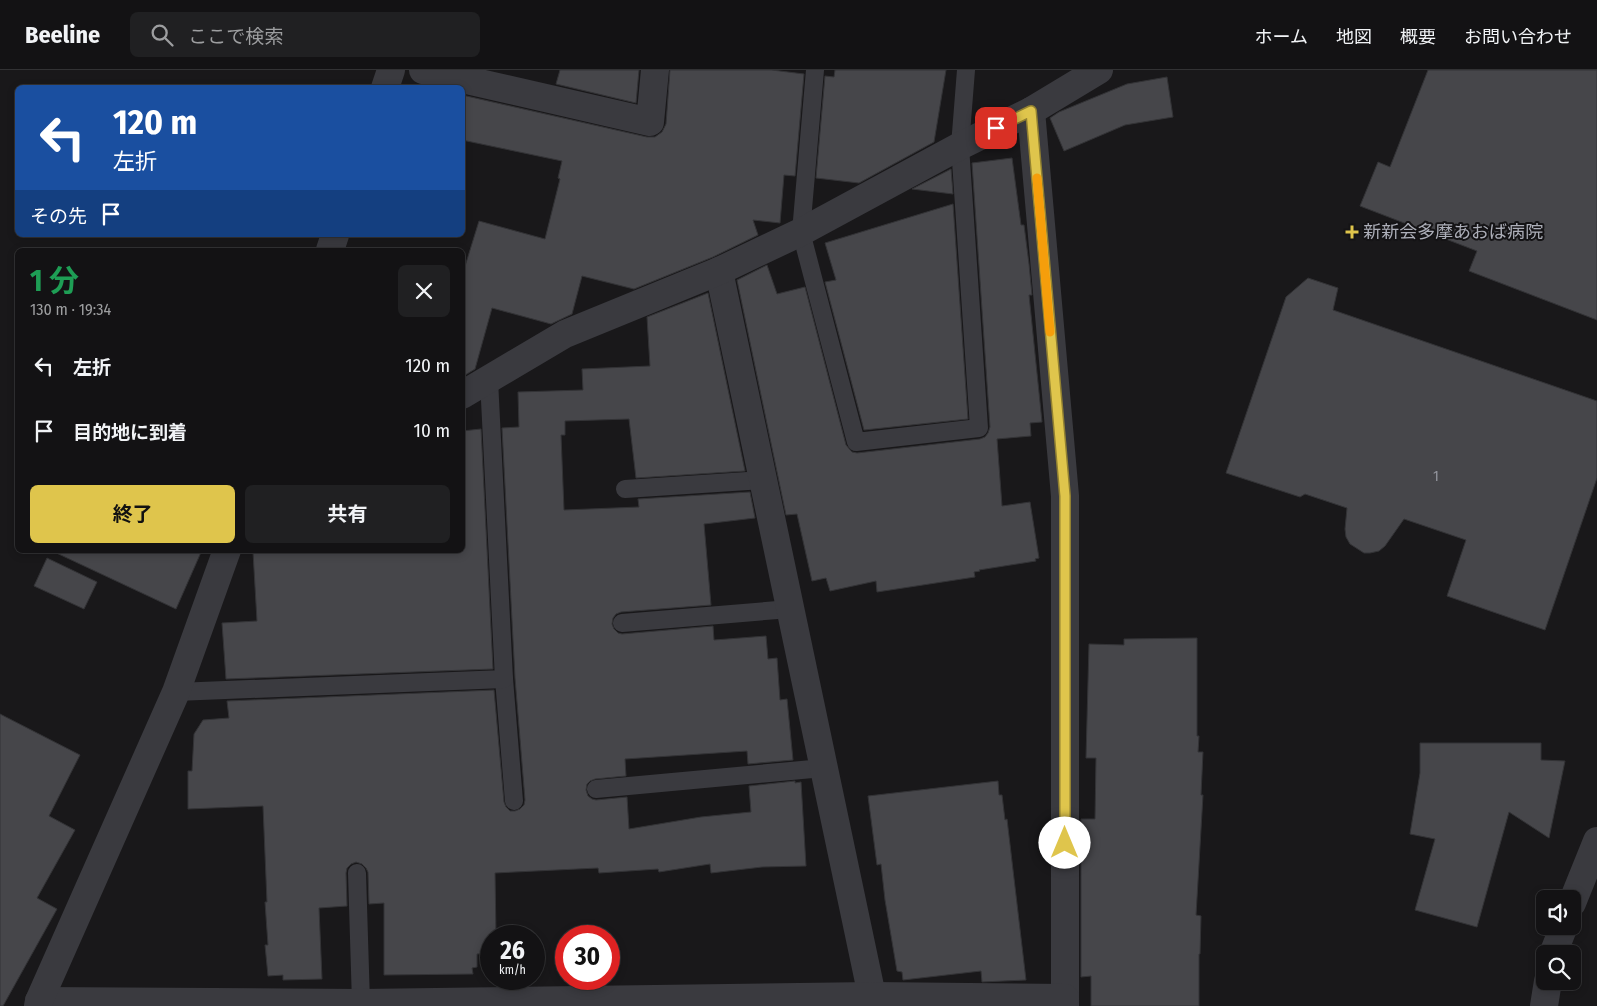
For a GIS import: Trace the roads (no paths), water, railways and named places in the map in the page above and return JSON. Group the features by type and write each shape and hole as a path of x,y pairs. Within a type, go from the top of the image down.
{"street":[{"path":"386,85 391,70"},
{"path":"423,70 650,122 655,70"},
{"path":"465,393 565,334 719,271 801,232 960,146 1031,111 1099,70"},
{"path":"225,553 176,692 39,1003 361,1003 872,996 1065,1002 1065,496 1031,111"},
{"path":"719,271 872,996"},
{"path":"1577,890 1597,841"},
{"path":"1544,1006 1547,990"}],"lane":[{"path":"815,70 801,232 856,442 979,428 960,146 966,70"},
{"path":"490,380 504,679 514,801"},
{"path":"625,489 763,480"},
{"path":"622,624 790,609"},
{"path":"176,692 504,679"},
{"path":"596,789 823,768"},
{"path":"357,873 361,1003"}],"place":[{"name":"新新会多摩あおば病院","path":"1352,232"}]}
